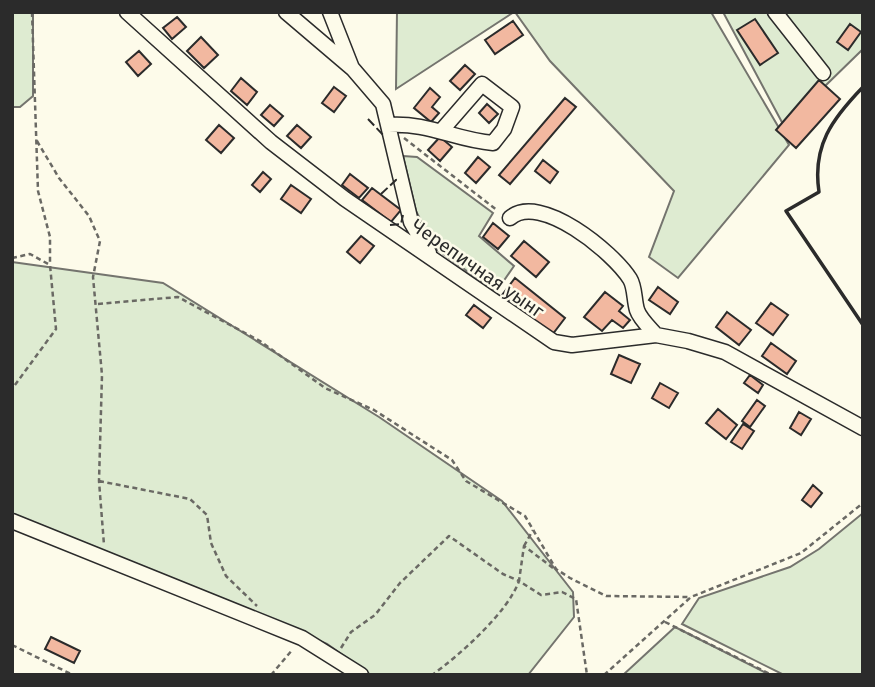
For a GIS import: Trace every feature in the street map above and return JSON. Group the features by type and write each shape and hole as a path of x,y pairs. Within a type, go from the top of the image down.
{"street":[{"name":"Черепичная уынг","path":"128,12 271,142 345,199 554,342 572,345 656,335 725,352 863,428"},
{"path":"286,12 352,69 383,104 411,222 431,258"},
{"path":"331,12 352,69"},
{"path":"775,12 823,73"},
{"path":"388,125 408,123 492,143 504,129 512,107 482,84 442,130"},
{"path":"510,218 517,212 535,211 558,218 586,236 631,280 638,313 656,335"},
{"path":"12,521 302,638 361,675"}],"path":[{"path":"12,389 56,329 50,237 38,191 32,12"},
{"path":"388,125 485,203 510,218"},
{"path":"37,141 59,178 89,216 100,241 93,276 98,304 102,374 99,481 101,534 109,562"},
{"path":"12,258 30,254 50,265"},
{"path":"98,304 178,297 260,341 325,388 374,410 452,460 466,481 525,516 556,569"},
{"path":"99,481 190,499 207,515 211,543 226,576 256,603 266,625"},
{"path":"604,675 691,597 801,553 863,503"},
{"path":"432,675 448,664 513,597 519,580 524,546 533,530"},
{"path":"334,657 351,632 375,615 400,583 449,536 503,574 519,580 541,595 562,592 576,599 587,675"},
{"path":"524,546 556,569 606,597 691,597"},
{"path":"664,621 772,675"},
{"path":"271,675 302,638"},
{"path":"12,645 73,675"}],"green space":[{"path":"12,12 33,12 33,96 20,107 12,107"},
{"path":"397,12 514,12 396,89"},
{"path":"515,12 711,12 789,145 678,278 649,257 674,191 550,61"},
{"path":"723,12 863,12 863,49 784,126"},
{"path":"403,156 417,157 493,213 479,236 514,266 496,292 435,248 416,211"},
{"path":"12,262 163,283 379,417 502,501 573,592 574,617 528,675 371,675 327,644 12,514"},
{"path":"863,513 863,675 784,675 682,624 699,598 790,567 819,549"},
{"path":"675,627 770,675 623,675"}],"building":[{"path":"177,17 186,27 172,39 163,28"},
{"path":"755,19 778,53 760,65 737,30"},
{"path":"513,21 523,35 495,54 485,40"},
{"path":"850,24 861,32 848,50 837,42"},
{"path":"201,37 218,55 204,68 187,51"},
{"path":"139,51 151,64 138,76 126,62"},
{"path":"465,65 475,74 460,90 450,81"},
{"path":"241,78 257,92 247,105 231,91"},
{"path":"819,80 840,99 796,148 776,130"},
{"path":"334,87 346,96 334,112 322,103"},
{"path":"430,88 440,97 432,107 439,113 431,122 414,108"},
{"path":"565,98 576,107 510,184 499,175"},
{"path":"487,104 498,114 489,123 479,113"},
{"path":"270,105 283,116 274,126 261,115"},
{"path":"219,125 234,138 221,153 206,140"},
{"path":"297,125 311,137 301,148 287,136"},
{"path":"440,137 452,147 440,161 428,150"},
{"path":"478,157 490,167 476,183 465,173"},
{"path":"543,160 558,172 550,183 535,171"},
{"path":"263,172 271,179 260,192 252,185"},
{"path":"350,174 368,188 359,198 342,185"},
{"path":"291,185 311,199 301,213 281,199"},
{"path":"372,188 401,210 391,222 362,200"},
{"path":"493,223 509,236 498,249 483,237"},
{"path":"361,236 374,246 360,263 347,252"},
{"path":"524,241 549,262 536,277 511,256"},
{"path":"515,278 565,318 552,335 502,295"},
{"path":"658,287 678,302 670,314 649,300"},
{"path":"605,292 623,306 619,311 630,320 623,328 612,320 602,331 584,317"},
{"path":"771,303 788,315 773,335 756,323"},
{"path":"474,305 491,318 483,328 466,315"},
{"path":"727,312 751,330 739,345 716,327"},
{"path":"771,343 796,361 787,374 762,356"},
{"path":"619,355 640,364 631,383 611,374"},
{"path":"750,375 763,385 758,393 744,383"},
{"path":"660,383 678,393 669,408 652,398"},
{"path":"757,400 765,406 750,427 742,421"},
{"path":"718,409 737,425 726,439 706,423"},
{"path":"799,412 811,419 801,435 790,428"},
{"path":"743,424 754,431 742,449 731,442"},
{"path":"813,485 822,493 811,507 802,500"},
{"path":"51,637 80,651 74,663 45,649"}],"fence":[{"path":"368,119 384,136"},
{"path":"381,194 396,180 395,176"},
{"path":"390,225 401,224 403,215"}],"wall":[{"path":"863,87 842,110 827,134 819,161 819,192 786,211 863,325"}]}
